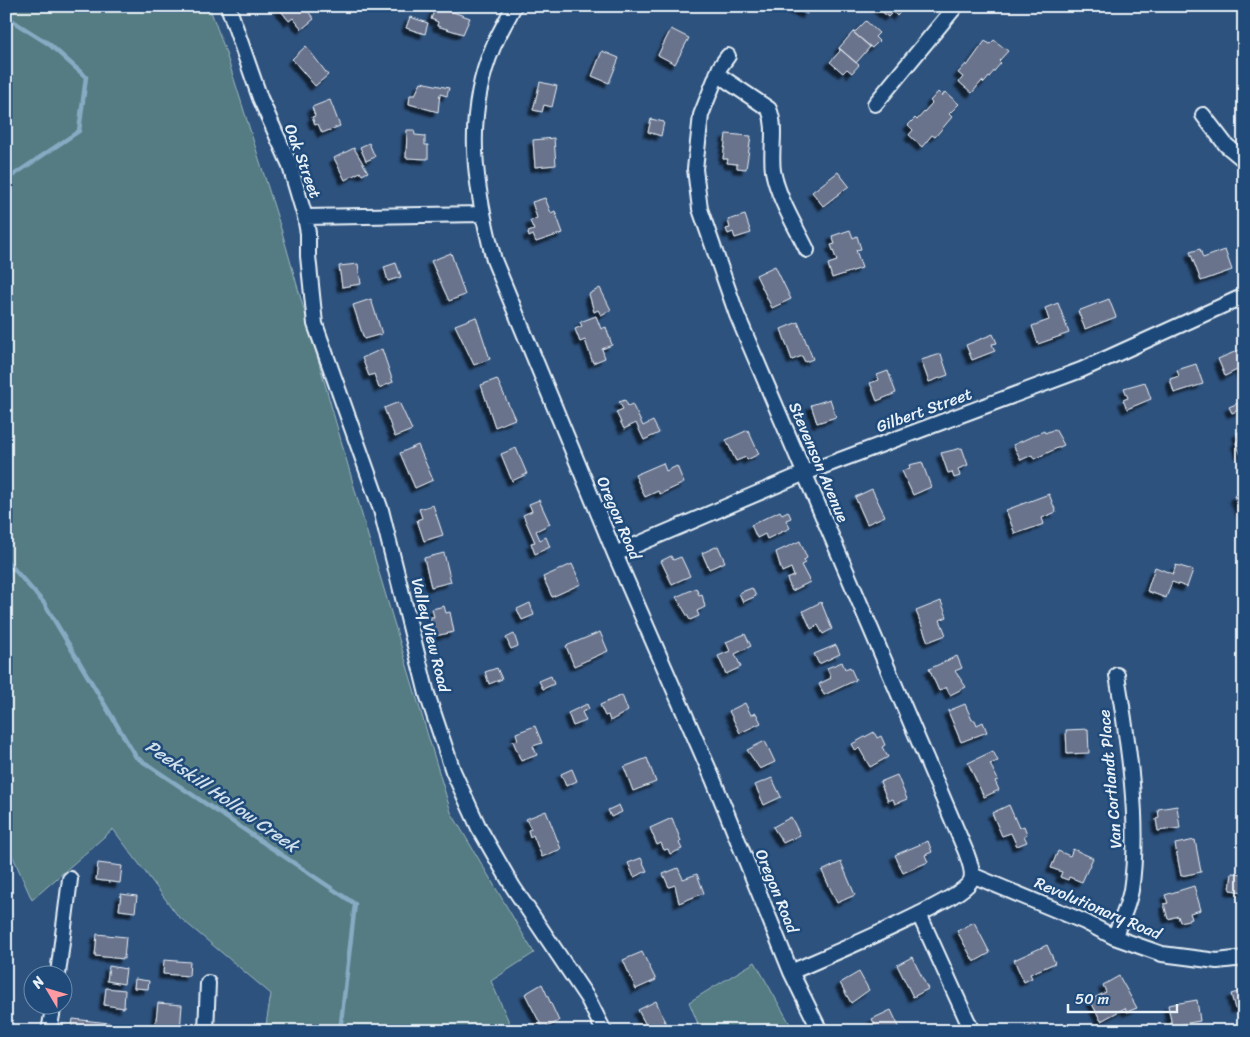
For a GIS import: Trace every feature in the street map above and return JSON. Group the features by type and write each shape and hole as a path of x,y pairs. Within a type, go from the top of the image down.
{"street":[{"name":"Oak Street","path":"228,6 260,98 289,163 305,217 482,214"},
{"name":"Oregon Road","path":"514,6 493,46 482,78 477,104 474,131 475,170 482,214 501,277 615,554 713,779 791,972 820,1031"},
{"path":"875,104 956,6"},
{"name":"Stevenson Avenue","path":"728,56 717,74 700,115 695,169 700,210 737,315 966,852 972,875"},
{"path":"717,74 769,109 772,123 773,170 777,185 807,250"},
{"path":"1203,115 1226,145 1244,160"},
{"name":"Valley View Road","path":"305,217 315,324 381,510 427,694 453,772 489,845 513,887 588,998 604,1031"},
{"name":"Gilbert Street","path":"615,554 805,473 1081,370 1244,296"},
{"name":"Van Cortlandt Place","path":"1114,937 1131,891 1134,861 1133,809 1124,720 1116,675"},
{"path":"791,972 919,914 963,890 970,882 972,875"},
{"name":"Revolutionary Road","path":"972,875 1085,922 1114,937 1162,954 1217,961 1244,958"},
{"path":"59,964 70,880"},
{"path":"919,914 972,1031"},
{"path":"206,1031 208,983"},
{"path":"49,1031 52,1014"}],"green space":[{"path":"6,6 209,6 224,47 282,232 368,536 451,812 534,953 491,981 513,1031 265,1031 271,994 178,916 113,829 32,900 6,841"},
{"path":"755,962 794,1031 701,1031 689,1002"}],"building":[{"path":"277,6 304,6 314,19 302,29 293,18 289,21"},
{"path":"436,6 470,18 463,34 437,26 438,22 431,19"},
{"path":"785,6 809,6 807,14"},
{"path":"876,6 904,7 897,16 893,12 888,17"},
{"path":"410,17 428,23 425,34 406,28"},
{"path":"866,21 879,33 875,37 879,41 872,48 853,32"},
{"path":"671,29 689,38 675,64 658,55"},
{"path":"853,32 870,47 856,63 839,48"},
{"path":"994,40 1008,51 999,61 1001,63 984,83 982,81 972,93 959,82 963,77 958,73 966,64 967,66 985,41 990,44"},
{"path":"306,46 328,75 315,86 292,59"},
{"path":"839,48 859,65 852,73 847,69 843,73 830,62 840,51"},
{"path":"602,51 619,58 609,83 592,76"},
{"path":"421,82 449,88 447,96 440,94 438,112 409,104 410,95 415,95"},
{"path":"540,82 557,86 552,107 544,105 542,112 533,110"},
{"path":"938,92 942,96 945,92 959,104 949,114 952,117 935,137 932,135 922,147 909,135 913,130 908,125 915,118 917,120 932,103 930,101"},
{"path":"330,100 340,126 322,133 318,124 315,125 312,117 315,116 312,107"},
{"path":"651,119 664,122 661,136 648,132"},
{"path":"407,130 414,130 415,135 425,136 425,145 428,145 428,159 406,158"},
{"path":"726,134 751,136 746,169 737,168 737,164 727,163 728,159 723,159"},
{"path":"554,138 556,165 535,167 533,140"},
{"path":"369,143 375,157 366,161 360,147"},
{"path":"354,148 368,172 362,175 360,172 345,180 334,158"},
{"path":"838,172 849,186 823,206 812,192"},
{"path":"545,198 551,213 555,211 563,233 536,242 533,235 529,237 528,232 534,230 530,221 537,218 532,202"},
{"path":"745,215 751,233 735,238 733,232 728,234 726,229 730,228 728,220"},
{"path":"850,230 853,238 857,236 861,249 856,250 862,268 832,278 828,264 837,261 831,245 835,244 832,236"},
{"path":"1200,249 1203,258 1225,250 1232,270 1201,281 1190,252"},
{"path":"451,253 465,295 449,301 431,261"},
{"path":"396,263 401,277 388,281 384,267"},
{"path":"358,264 361,284 342,287 339,266"},
{"path":"775,266 791,299 772,308 756,275"},
{"path":"600,288 611,310 601,315 598,310 594,312 589,294"},
{"path":"371,299 382,334 364,339 353,305"},
{"path":"1109,299 1116,317 1085,329 1078,311"},
{"path":"1058,303 1069,333 1038,344 1032,326 1049,320 1045,308"},
{"path":"596,316 601,329 606,327 612,345 602,349 605,358 593,363 585,340 580,342 575,329 582,326 580,322"},
{"path":"476,317 490,359 474,365 455,325"},
{"path":"798,322 813,359 805,362 802,356 792,360 781,329"},
{"path":"993,334 997,343 992,344 995,351 972,360 966,345"},
{"path":"1244,348 1244,379 1239,369 1225,376 1218,359"},
{"path":"382,349 393,382 379,388 374,374 369,376 362,358"},
{"path":"941,354 948,375 929,382 921,360"},
{"path":"1196,364 1203,384 1174,393 1170,379 1179,376 1177,370"},
{"path":"888,371 896,393 877,401 870,383 879,380 877,375"},
{"path":"497,379 515,419 495,427 481,385"},
{"path":"1145,382 1151,399 1127,409 1123,400 1128,398 1124,388"},
{"path":"830,399 836,417 817,423 811,405"},
{"path":"625,400 628,406 632,404 643,426 653,421 659,433 644,440 636,423 624,429 616,412 623,409 619,402"},
{"path":"1243,401 1244,408 1232,413 1229,407"},
{"path":"399,402 412,430 395,437 384,408"},
{"path":"1055,429 1064,445 1034,459 1032,455 1021,460 1013,445 1044,431 1045,433"},
{"path":"748,430 759,454 747,460 746,457 736,461 726,440"},
{"path":"1244,430 1244,453 1241,455 1236,443 1239,439 1237,433"},
{"path":"418,445 433,480 415,488 400,453"},
{"path":"516,448 527,474 512,481 501,454"},
{"path":"962,448 968,465 958,469 960,476 954,478 952,472 948,473 941,453"},
{"path":"922,462 931,487 913,495 902,471 910,468 909,465"},
{"path":"663,463 666,471 677,466 684,483 660,494 658,491 645,497 635,475"},
{"path":"872,489 885,516 867,524 855,497"},
{"path":"1244,492 1244,518 1234,496"},
{"path":"1049,494 1056,512 1042,518 1044,524 1015,534 1006,510"},
{"path":"539,500 550,524 536,531 540,540 546,537 550,547 535,554 531,543 535,542 523,515 532,511 529,504"},
{"path":"433,505 443,535 424,541 417,520 422,518 419,509"},
{"path":"780,511 782,514 788,511 791,518 786,520 790,528 767,539 765,534 757,538 751,525"},
{"path":"800,541 807,558 804,560 805,563 801,565 810,582 792,591 787,579 794,576 791,568 782,572 776,552"},
{"path":"718,546 725,562 709,569 702,553"},
{"path":"444,553 451,582 431,587 424,558"},
{"path":"671,556 673,560 681,557 690,576 672,584 661,561"},
{"path":"572,564 581,584 552,597 543,577"},
{"path":"1176,565 1193,570 1187,587 1172,582 1166,598 1147,591 1155,567 1173,574"},
{"path":"696,588 699,595 702,594 705,607 697,611 699,616 690,620 676,597"},
{"path":"752,588 756,596 743,602 739,593"},
{"path":"941,601 947,617 940,620 946,635 928,642 916,611"},
{"path":"821,602 832,629 823,634 818,625 811,629 803,611"},
{"path":"530,603 534,615 522,620 517,609"},
{"path":"444,606 446,613 450,612 454,632 435,636 430,617 434,617 432,609"},
{"path":"600,632 608,651 574,666 566,646"},
{"path":"514,634 518,646 511,649 506,638"},
{"path":"745,634 751,646 735,654 741,667 726,674 718,656 730,651 726,642"},
{"path":"836,645 840,654 819,664 814,654"},
{"path":"957,656 962,668 955,671 966,687 950,695 946,687 939,691 929,669"},
{"path":"842,662 845,669 850,667 856,680 824,695 819,684 831,678 827,668"},
{"path":"497,668 502,679 489,684 485,672"},
{"path":"551,676 554,684 543,689 539,681"},
{"path":"622,695 628,711 610,721 608,715 605,716 600,705"},
{"path":"745,703 751,715 756,713 761,723 740,733 729,711"},
{"path":"587,704 589,709 582,712 586,721 573,726 568,713"},
{"path":"965,704 972,720 975,720 977,725 983,722 987,732 961,742 948,711"},
{"path":"535,726 542,743 533,746 537,755 521,761 513,741 518,740 516,733"},
{"path":"1088,729 1089,753 1067,754 1066,730"},
{"path":"874,732 877,738 881,736 885,745 882,747 888,757 870,767 859,748 856,751 852,744"},
{"path":"765,741 775,762 760,769 747,750"},
{"path":"993,751 998,761 990,764 998,780 995,781 999,790 984,797 968,763"},
{"path":"647,758 656,782 633,791 624,767"},
{"path":"572,769 577,781 566,786 561,774"},
{"path":"897,775 907,799 895,804 893,799 888,801 880,782"},
{"path":"772,778 781,797 764,805 755,785"},
{"path":"619,805 622,812 611,817 608,810"},
{"path":"1009,805 1019,828 1024,826 1027,834 1024,836 1027,842 1017,846 1011,833 1002,836 992,813"},
{"path":"1177,806 1180,828 1158,831 1156,819 1159,818 1158,809"},
{"path":"546,811 561,849 542,857 533,835 530,837 528,830 531,829 526,819"},
{"path":"791,817 800,835 783,843 773,827"},
{"path":"672,818 681,841 679,843 682,849 670,854 668,849 664,850 661,843 657,845 650,828"},
{"path":"1195,840 1201,872 1181,876 1175,844"},
{"path":"928,841 932,852 925,855 928,862 903,873 895,855"},
{"path":"1073,849 1093,858 1082,882 1069,877 1068,880 1060,877 1062,872 1051,868 1058,851 1070,856"},
{"path":"641,858 647,871 634,877 628,863"},
{"path":"841,862 855,895 837,903 822,871"},
{"path":"98,863 122,866 120,883 96,880"},
{"path":"678,868 683,879 697,874 704,893 679,903 675,885 669,887 663,874"},
{"path":"1232,873 1244,874 1244,892 1230,890"},
{"path":"1194,886 1201,910 1190,913 1192,919 1180,922 1178,916 1168,919 1164,904 1168,903 1165,895"},
{"path":"121,894 137,896 135,912 119,910"},
{"path":"974,922 990,953 974,962 957,931"},
{"path":"97,934 126,937 124,959 95,956"},
{"path":"1047,945 1055,963 1030,974 1032,978 1024,982 1014,960"},
{"path":"642,952 656,980 636,989 623,960"},
{"path":"912,957 928,989 913,997 897,965"},
{"path":"164,960 190,962 189,976 163,974"},
{"path":"109,966 126,969 124,984 107,981"},
{"path":"859,972 869,990 851,1003 840,983"},
{"path":"1119,976 1137,1008 1127,1012 1125,1008 1101,1021 1090,1000 1106,992 1103,985"},
{"path":"135,979 149,981 148,989 134,988"},
{"path":"542,984 559,1021 543,1029 525,994"},
{"path":"106,988 125,990 124,1008 104,1005"},
{"path":"1244,990 1244,1006 1235,1009 1231,994"},
{"path":"1197,1000 1200,1021 1172,1026 1168,1005"},
{"path":"656,1001 668,1029 649,1031 638,1010"},
{"path":"158,1003 182,1005 180,1031 155,1028"},
{"path":"891,1010 901,1031 874,1031 873,1029 876,1027 872,1019"},
{"path":"73,1019 109,1023 108,1031 71,1031"},
{"path":"1034,1024 1038,1031 1020,1031"}],"waterway":[{"name":"Peekskill Hollow Creek","path":"6,17 49,44 86,77 79,131 6,180"},
{"name":"Peekskill Hollow Creek","path":"6,560 44,603 136,757 355,904 340,1031"}]}
